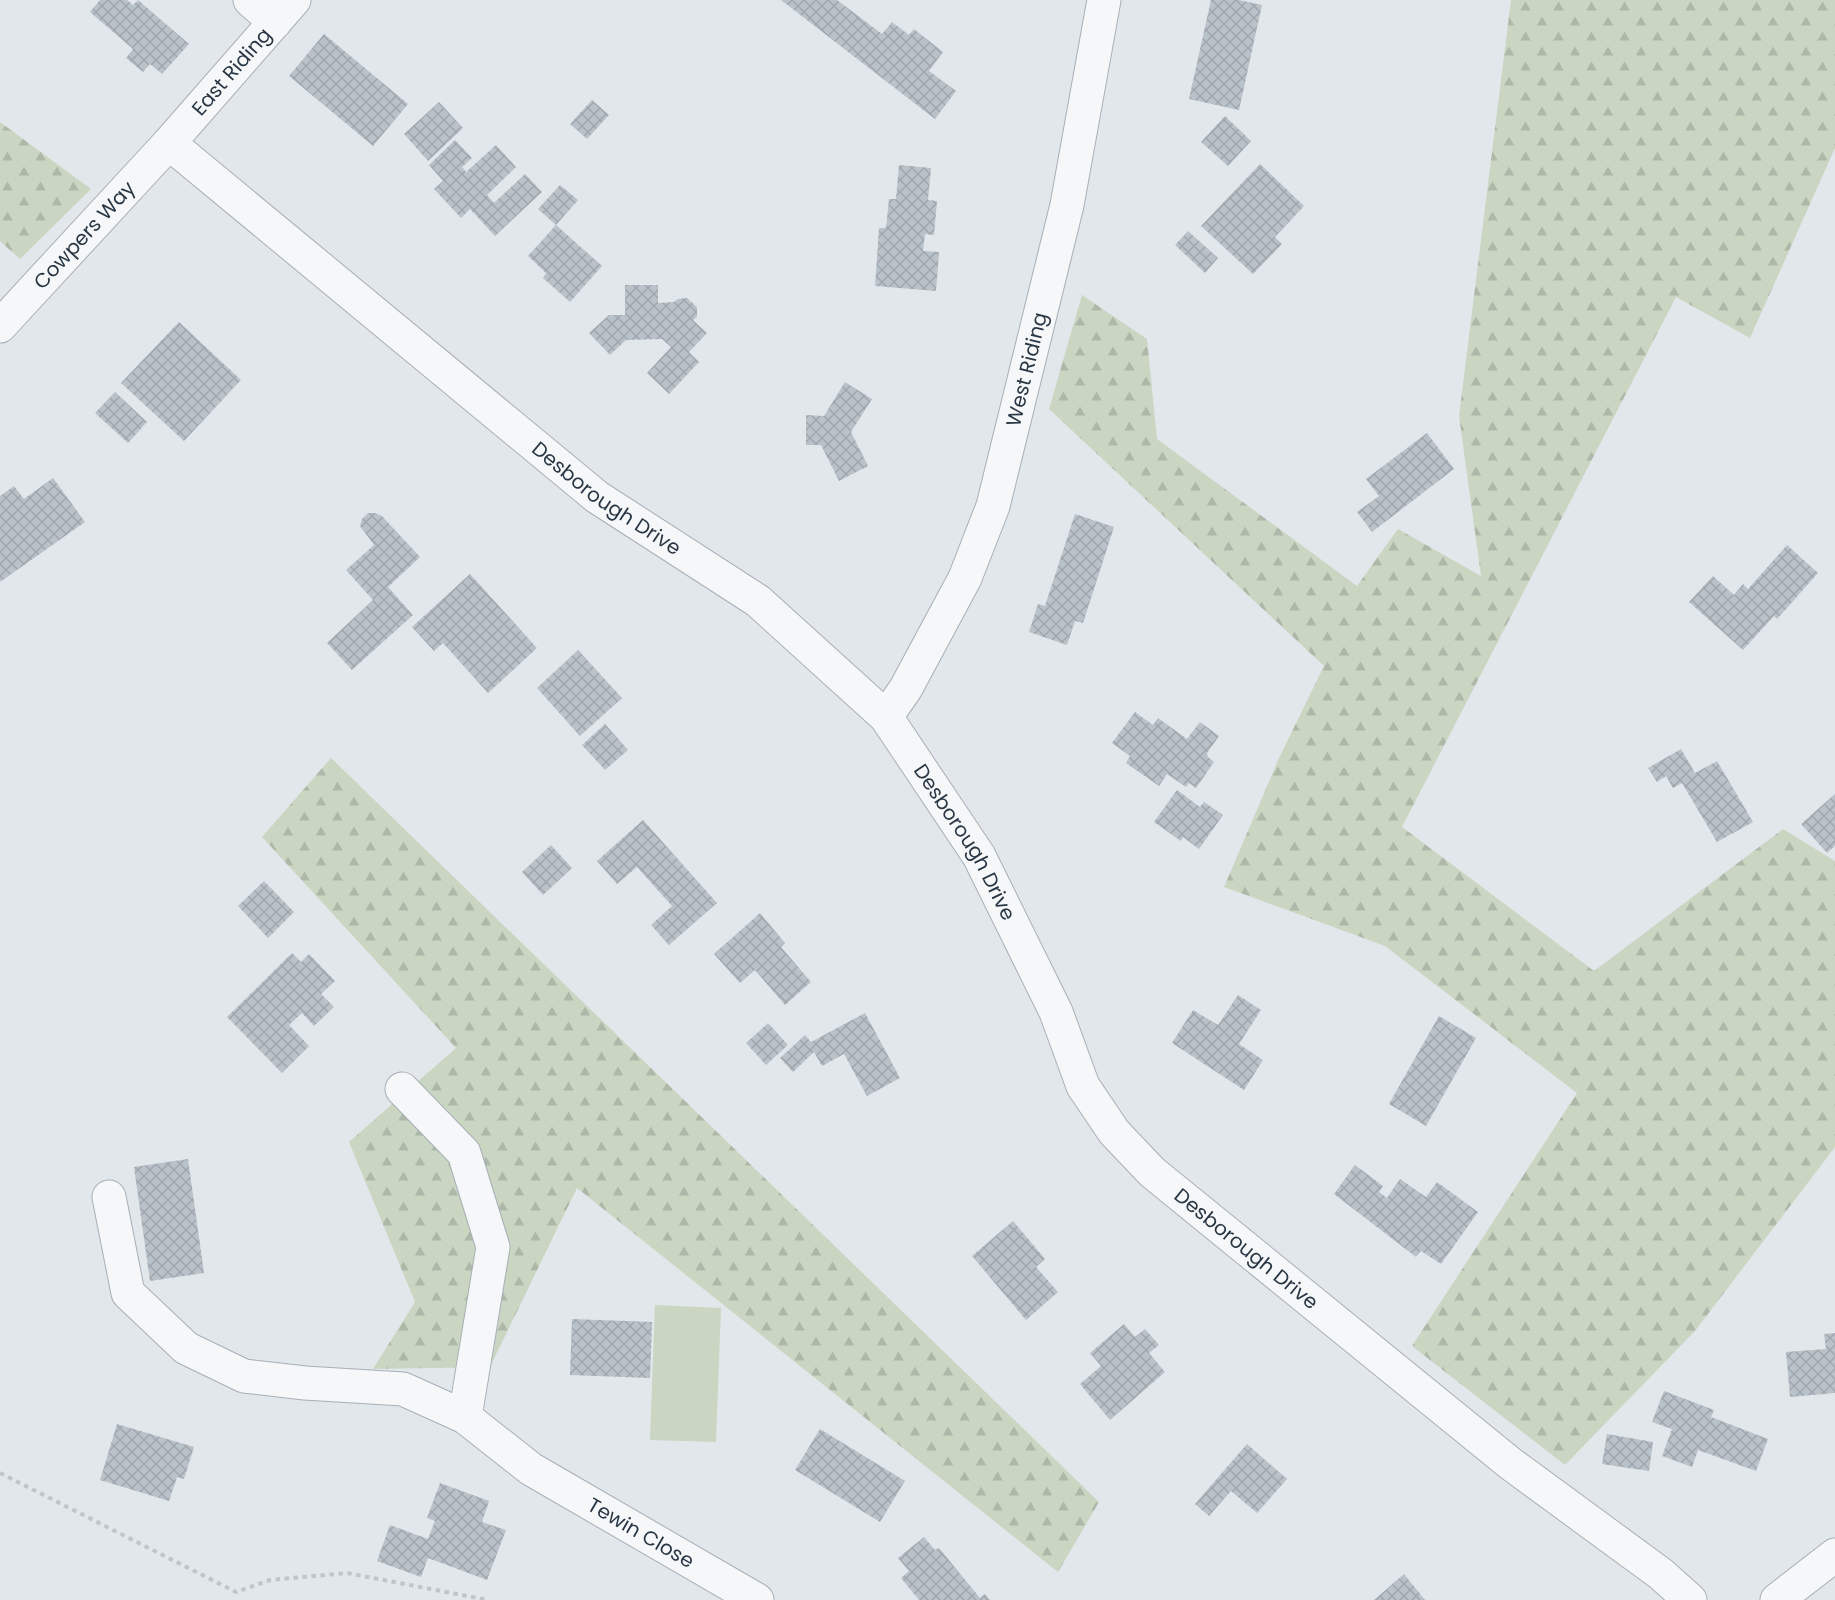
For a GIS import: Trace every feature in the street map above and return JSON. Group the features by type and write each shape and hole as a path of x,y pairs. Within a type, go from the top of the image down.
{"street":[{"path":"250,0 285,11"},
{"name":"West Riding","path":"886,717 906,688 965,578 993,506 1067,204 1104,0"},
{"name":"East Riding","path":"169,143 285,11"},
{"name":"Desborough Drive","path":"169,143 597,497 758,601 886,717 979,856 1056,1012 1083,1086 1114,1132 1152,1172 1511,1464 1661,1574 1690,1600"},
{"name":"Cowpers Way","path":"0,326 169,143"},
{"path":"402,1089 464,1153 493,1247 465,1417"},
{"name":"Tewin Close","path":"109,1197 128,1293 186,1348 244,1376 304,1383 402,1389 465,1417 531,1468 752,1599"},
{"path":"1777,1600 1835,1555"}],"path":[{"path":"0,1473 237,1592 270,1580 347,1573 488,1600"}],"green space":[{"path":"1511,0 1835,0 1835,148 1750,338 1676,297 1402,827 1594,971 1783,829 1835,861 1835,1147 1695,1331 1565,1465 1412,1346 1577,1093 1385,946 1224,887 1279,758 1324,666 1049,409 1082,295 1147,339 1157,439 1357,586 1398,529 1481,576 1459,416"},
{"path":"0,122 91,189 20,259 0,241"},
{"path":"331,758 1099,1502 1058,1572 577,1188 490,1367 373,1369 415,1302 349,1142 456,1048 262,837"},
{"path":"655,1305 721,1308 716,1442 650,1440"}],"building":[{"path":"100,0 127,0 133,5 138,0 189,44 162,74 150,64 143,72 126,58 133,49 90,12"},
{"path":"781,0 837,0 882,34 892,22 909,35 914,29 943,52 929,71 956,91 935,119"},
{"path":"1211,0 1239,0 1262,5 1239,110 1189,99"},
{"path":"324,34 408,104 373,146 289,76"},
{"path":"592,100 609,115 587,139 570,124"},
{"path":"439,102 463,128 428,161 404,134"},
{"path":"1225,116 1251,141 1228,166 1201,142"},
{"path":"455,140 472,158 462,167 466,172 496,145 516,167 487,195 494,203 525,174 542,192 495,236 470,209 461,218 434,189 443,181 429,165"},
{"path":"1260,164 1304,206 1275,237 1282,244 1253,274 1201,226"},
{"path":"899,165 931,168 928,200 937,201 934,235 925,234 923,251 939,252 936,291 875,286 879,228 886,228 889,199 896,199"},
{"path":"560,185 578,200 556,225 538,209"},
{"path":"556,225 602,266 570,302 543,278 546,273 528,256"},
{"path":"1188,231 1218,258 1205,273 1175,245"},
{"path":"625,285 658,285 658,303 687,298 697,307 697,317 693,320 707,333 689,352 699,362 669,394 647,373 671,347 662,339 626,340 610,355 589,333 609,315 625,315"},
{"path":"179,322 241,380 184,441 121,383"},
{"path":"845,382 872,399 851,432 868,466 839,481 821,445 806,445 806,415 824,416"},
{"path":"115,392 147,422 128,443 95,413"},
{"path":"1427,433 1454,469 1372,532 1357,512 1379,496 1366,479"},
{"path":"53,478 85,522 0,582 0,496 14,486 24,499"},
{"path":"368,513 382,516 420,557 388,587 413,615 352,670 327,643 373,600 346,570 374,545 360,526 362,519"},
{"path":"1075,514 1114,527 1083,623 1075,621 1067,645 1029,632 1038,604 1045,606"},
{"path":"1787,545 1818,573 1777,619 1774,616 1743,650 1689,602 1713,576 1734,595 1743,584 1748,589"},
{"path":"470,574 537,648 488,693 443,643 434,651 412,627"},
{"path":"578,650 622,698 580,736 537,688"},
{"path":"1135,712 1153,725 1158,718 1187,739 1200,722 1219,736 1207,753 1214,762 1196,788 1189,783 1186,787 1167,774 1159,786 1126,763 1130,756 1112,743"},
{"path":"605,724 628,750 605,770 582,745"},
{"path":"1681,749 1695,773 1717,761 1753,822 1717,842 1682,783 1673,788 1666,776 1657,782 1648,768"},
{"path":"1177,790 1200,807 1204,802 1223,815 1199,849 1183,837 1181,841 1154,822"},
{"path":"1835,794 1835,846 1827,853 1801,824"},
{"path":"643,820 717,903 669,945 651,925 672,906 637,867 617,884 597,861"},
{"path":"551,845 572,868 543,895 522,872"},
{"path":"264,881 294,912 268,938 238,906"},
{"path":"760,913 785,943 781,947 811,982 785,1005 755,970 740,983 714,954"},
{"path":"292,953 301,962 309,954 335,981 321,994 334,1007 314,1026 302,1013 289,1025 309,1046 282,1073 227,1017"},
{"path":"1238,995 1261,1010 1239,1044 1263,1060 1244,1090 1172,1043 1193,1010 1218,1025"},
{"path":"865,1013 900,1078 867,1096 844,1054 822,1066 814,1052 793,1072 780,1058 805,1035 811,1042"},
{"path":"1439,1016 1476,1038 1426,1126 1389,1104"},
{"path":"768,1023 788,1045 766,1065 746,1043"},
{"path":"188,1159 204,1273 150,1281 134,1167"},
{"path":"1355,1165 1383,1186 1379,1192 1387,1198 1400,1179 1426,1197 1437,1182 1478,1212 1441,1264 1421,1251 1416,1257 1334,1194"},
{"path":"1013,1221 1045,1259 1036,1267 1058,1292 1026,1320 972,1256"},
{"path":"572,1319 652,1322 650,1378 570,1375"},
{"path":"1124,1324 1135,1337 1145,1329 1159,1345 1149,1353 1165,1372 1110,1420 1080,1384 1101,1366 1090,1353"},
{"path":"1835,1333 1835,1393 1790,1397 1786,1352 1826,1349 1824,1334"},
{"path":"1664,1391 1714,1410 1711,1417 1768,1439 1756,1471 1698,1450 1692,1467 1662,1456 1672,1429 1652,1422"},
{"path":"117,1424 194,1447 184,1479 177,1477 169,1501 100,1480"},
{"path":"820,1429 905,1481 880,1522 795,1470"},
{"path":"1607,1434 1653,1442 1649,1471 1602,1464"},
{"path":"1247,1444 1287,1479 1257,1513 1231,1491 1209,1516 1195,1504"},
{"path":"440,1483 489,1501 482,1522 506,1530 487,1580 428,1558 421,1577 377,1561 390,1525 428,1539 435,1521 427,1518"},
{"path":"924,1537 935,1550 939,1548 980,1598 985,1594 990,1600 919,1600 901,1578 909,1571 898,1558"},
{"path":"1404,1574 1425,1600 1374,1600"}]}
